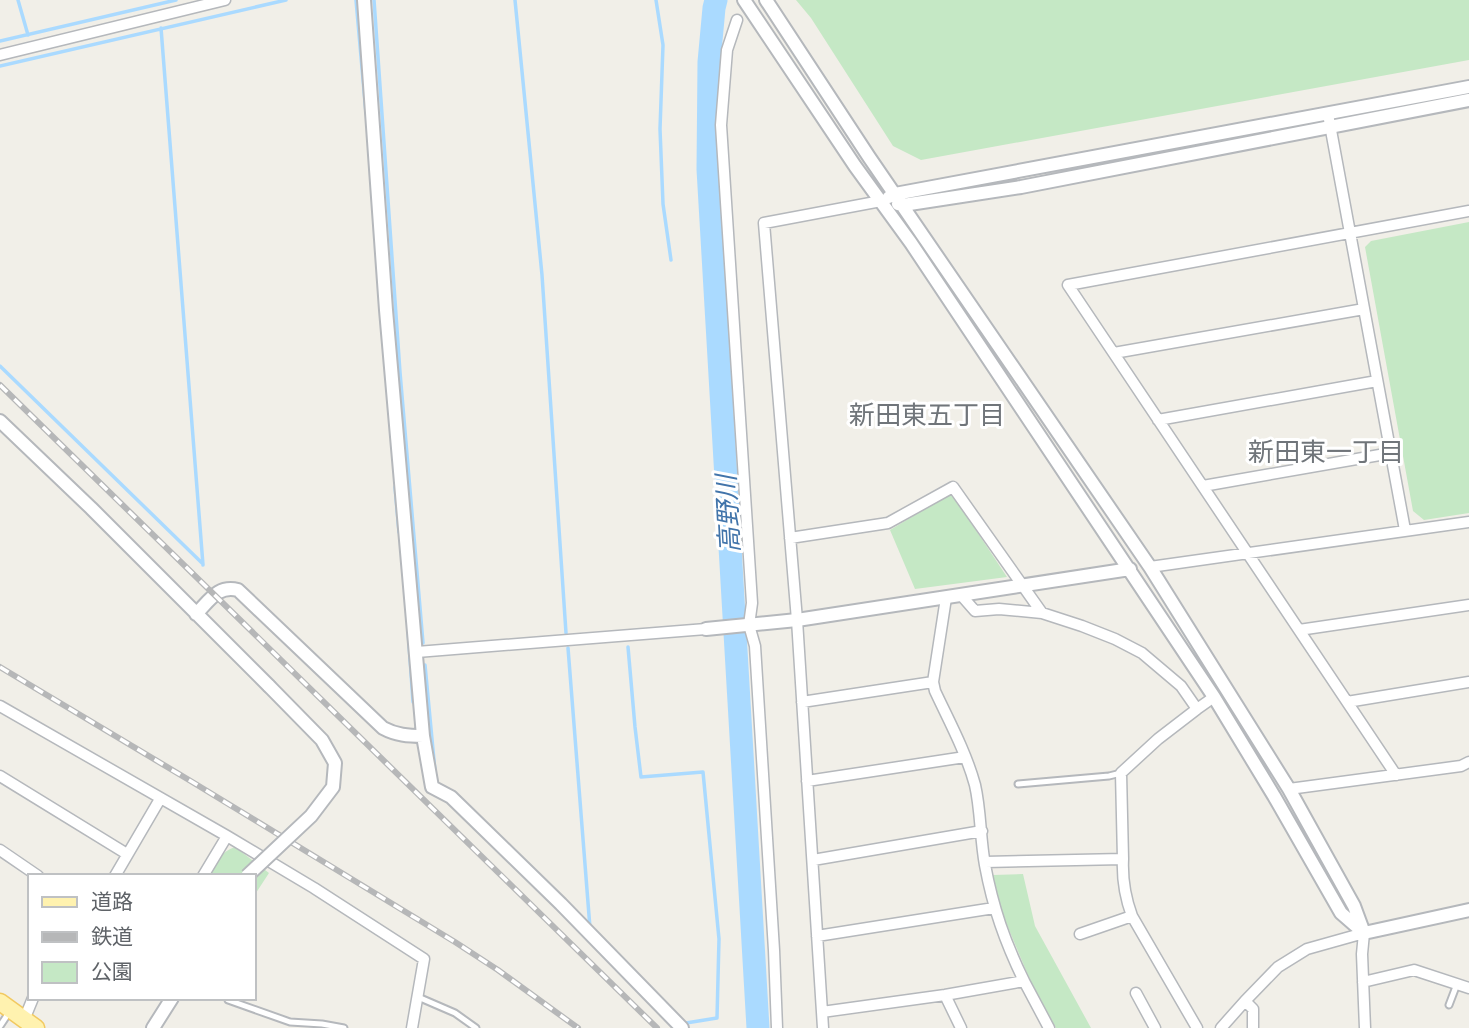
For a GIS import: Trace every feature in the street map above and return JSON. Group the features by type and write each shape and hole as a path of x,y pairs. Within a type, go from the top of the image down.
{"street":[{"path":"0,55 225,0"},
{"path":"365,0 387,324 423,736 432,787 461,807 561,904 682,1028"},
{"path":"744,0 855,166 911,243 1214,697 1340,913 1364,933"},
{"path":"771,2 895,194 1150,567 1289,789 1354,906 1364,933 1362,954 1365,1028"},
{"path":"737,20 727,50 721,125 752,603 748,625 755,646 777,1028"},
{"path":"823,1028 797,620 764,223 881,201 895,194 1469,87"},
{"path":"881,201 903,205 1020,187 1469,100"},
{"path":"1328,114 1405,530"},
{"path":"1396,775 1068,285 1469,211"},
{"path":"1114,354 1364,309"},
{"path":"1158,420 1377,381"},
{"path":"0,421 91,508 322,740 335,763 333,787 311,816 249,874"},
{"path":"1203,486 1391,453"},
{"path":"790,538 888,523 953,487 1042,613"},
{"path":"1150,567 1469,522"},
{"path":"417,652 797,620 1130,569"},
{"path":"196,614 220,590 239,590 383,728 404,736 423,736"},
{"path":"961,595 975,611 999,609 1042,613 1104,634 1142,653 1181,686 1197,709"},
{"path":"946,598 933,682 935,691 975,786 994,908 1007,946 1049,1028"},
{"path":"1299,630 1469,605"},
{"path":"802,702 933,682"},
{"path":"1347,702 1469,682"},
{"path":"1196,1028 1132,916 1124,889 1121,773 1158,739 1214,697"},
{"path":"0,706 227,836 424,959 412,1028"},
{"path":"807,781 965,757"},
{"path":"1289,789 1466,766"},
{"path":"0,776 127,854"},
{"path":"116,874 160,799"},
{"path":"813,860 982,831"},
{"path":"204,874 227,836"},
{"path":"0,850 35,874"},
{"path":"985,862 1123,859"},
{"path":"817,936 994,908"},
{"path":"1221,1028 1278,967 1307,949 1364,933 1469,910"},
{"path":"1080,934 1132,916"},
{"path":"1363,982 1413,970 1469,988"},
{"path":"822,1012 1024,981"},
{"path":"1136,993 1155,1028"},
{"path":"945,995 961,1028"},
{"path":"18,1015 31,1000"},
{"path":"1245,1001 1253,1009 1254,1028"},
{"path":"153,1028 171,1002"}],"lane":[{"path":"1018,784 1121,773"},
{"path":"1449,1005 1457,984"},
{"path":"418,997 455,1013 475,1028"},
{"path":"228,1000 290,1023 344,1028"},
{"path":"0,1026 18,1015"}],"green space":[{"path":"796,0 1469,0 1469,60 921,160 893,146 811,18"},
{"path":"1469,222 1469,513 1424,520 1413,511 1365,247 1371,241"},
{"path":"950,494 1007,577 915,589 890,530"},
{"path":"235,847 269,873 256,893 256,874 210,874 222,855"},
{"path":"1023,874 1035,926 1091,1028 1056,1028 1030,980 1002,913 993,875"}],"waterway":[{"path":"18,0 28,35"},
{"path":"0,41 176,0"},
{"path":"0,66 286,0"},
{"path":"356,0 366,113"},
{"path":"374,0 400,372 423,643"},
{"path":"515,0 542,275 566,633"},
{"path":"656,0 663,45 660,129 663,204 671,260"},
{"name":"高野川","path":"716,0 709,62 708,169 758,1028"},
{"path":"161,28 203,565"},
{"path":"0,366 202,563"},
{"path":"395,487 399,532"},
{"path":"408,630 413,702"},
{"path":"628,647 641,777 703,772 719,939 717,1018 686,1023"},
{"path":"568,648 590,928"},
{"path":"425,665 435,771"}],"railway":[{"path":"0,385 657,1028"},
{"path":"0,667 455,942 578,1028"}],"district":[{"name":"新田東五丁目","path":"927,415"},
{"name":"新田東一丁目","path":"1326,452"}]}
